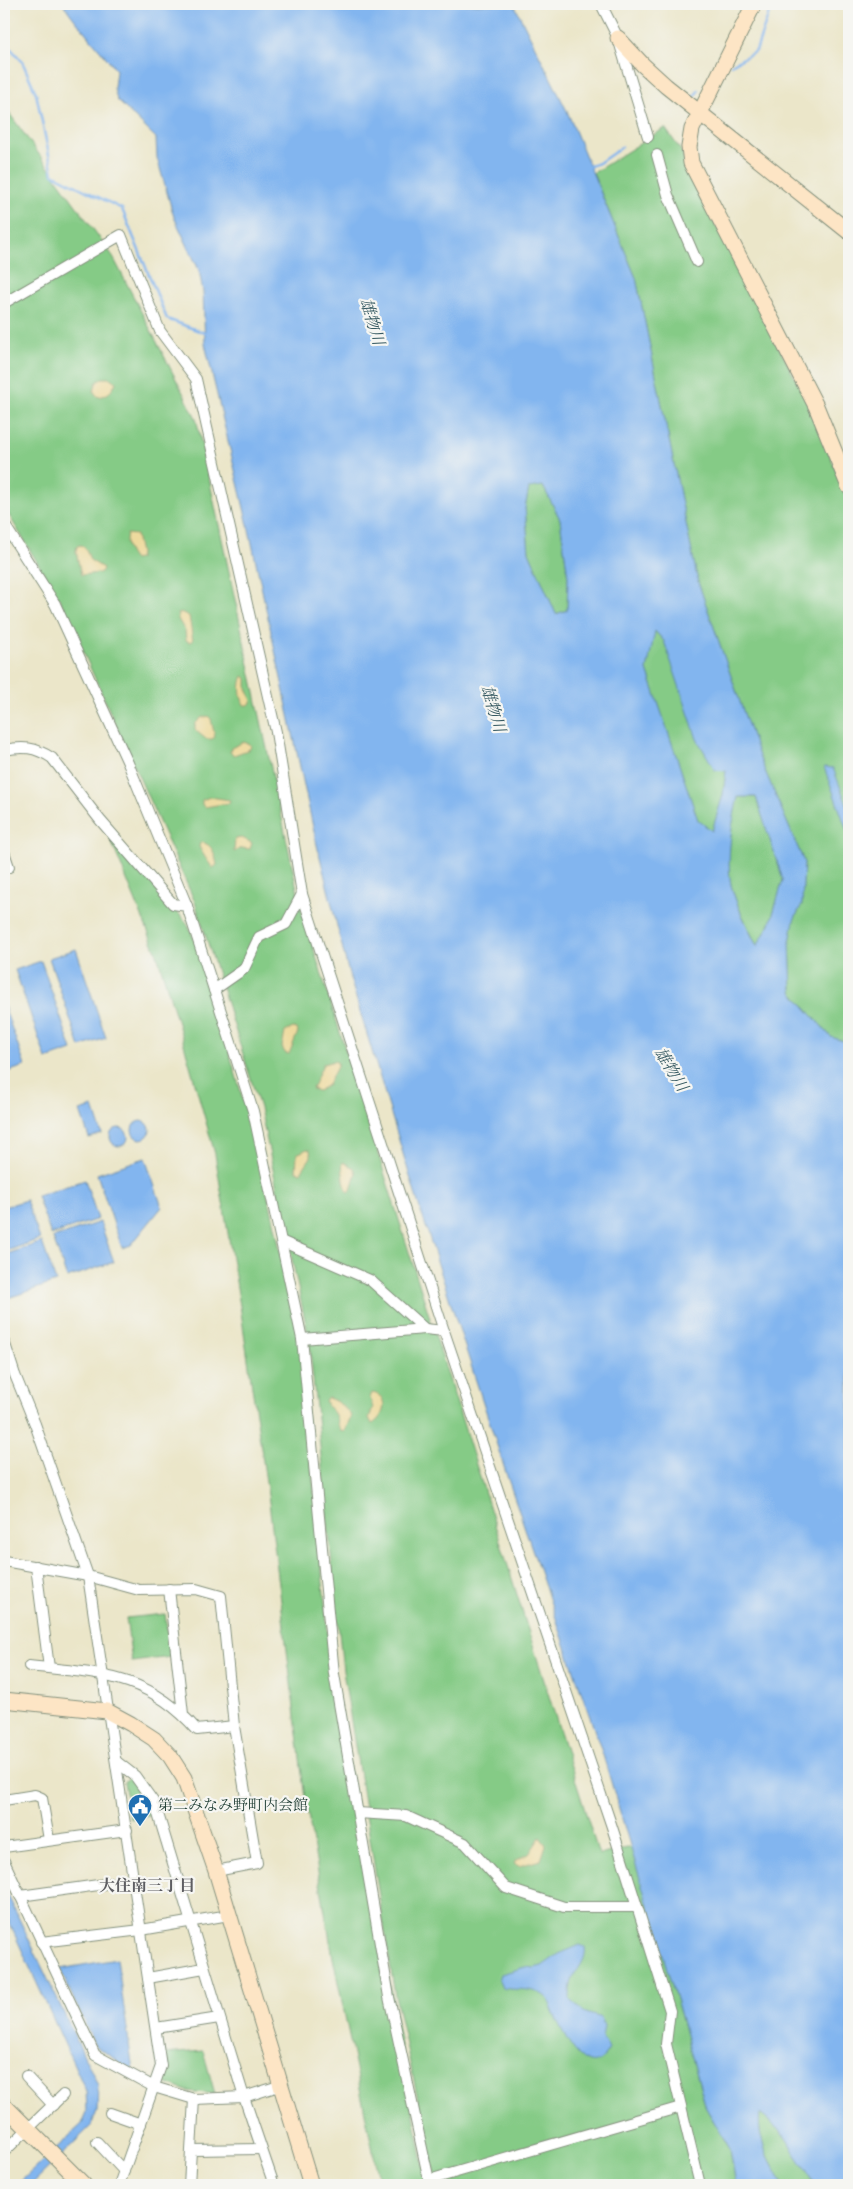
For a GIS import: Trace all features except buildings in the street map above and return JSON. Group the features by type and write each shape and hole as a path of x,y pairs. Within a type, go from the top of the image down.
{"street":[{"path":"601,4 618,38 648,137"},
{"path":"749,5 691,107 691,163 816,406 849,487"},
{"path":"618,38 643,65 691,107 849,232"},
{"path":"657,155 668,195 697,262"},
{"path":"4,303 120,235 160,331 196,379 276,732 302,894 444,1331 670,2011 666,2044 700,2185"},
{"path":"4,524 55,604 128,762 187,906 253,1111 302,1339 334,1674 389,1997 429,2183 681,2107"},
{"path":"4,750 21,746 43,752 52,758 100,820 173,904 187,906"},
{"path":"4,852 9,867"},
{"path":"214,990 244,970 259,937 286,924 302,894"},
{"path":"281,1241 370,1280 425,1330"},
{"path":"302,1339 425,1330 444,1331"},
{"path":"4,1341 88,1576 156,2028 161,2066 119,2185"},
{"path":"4,1561 88,1576 139,1590 196,1589 221,1596 234,1726 257,1863 216,1871"},
{"path":"36,1566 49,1668"},
{"path":"169,1589 183,1714"},
{"path":"29,1666 102,1674 146,1688 183,1714 198,1730 234,1726"},
{"path":"4,1700 107,1711 154,1739 170,1756 184,1778 216,1871 311,2185"},
{"path":"117,1762 136,1776 155,1804 219,2018 274,2185"},
{"path":"4,1800 35,1795 42,1798 49,1840"},
{"path":"358,1813 406,1816 465,1843 506,1888 564,1907 637,1907"},
{"path":"4,1847 127,1830"},
{"path":"4,1861 94,2055 154,2087 194,2099 244,2097 282,2085"},
{"path":"20,1896 134,1880"},
{"path":"41,1942 141,1930 229,1915"},
{"path":"148,1978 204,1968"},
{"path":"156,2028 219,2018"},
{"path":"26,2076 53,2105"},
{"path":"4,2152 63,2096"},
{"path":"189,2185 194,2099"},
{"path":"4,2105 84,2185"},
{"path":"110,2113 141,2124"},
{"path":"97,2142 124,2171"},
{"path":"192,2150 262,2149"}],"green space":[{"path":"4,106 112,255 196,418 302,912 599,1855 631,1847 706,2108 730,2149 736,2185 437,2185 395,1995 343,1671 309,1339 260,1108 195,902 60,600 4,507"},
{"path":"665,128 682,152 689,178 719,231 813,413 849,503 849,1043 831,1037 792,992 790,942 794,920 802,904 804,862 760,759 698,582 636,278 593,173"},
{"path":"543,486 560,519 568,577 567,610 556,614 529,552 525,508 529,487"},
{"path":"654,630 664,641 726,771 723,795 712,832 698,821 647,670"},
{"path":"738,797 756,797 783,880 770,924 757,947 736,900 729,875 730,841"},
{"path":"107,831 187,923 199,950 240,1089 271,1208 299,1339 332,1675 427,2185 380,2185 333,1958 304,1791 269,1502 215,1154 156,951"},
{"path":"165,1614 171,1657 132,1662 126,1618"},
{"path":"130,1777 148,1802 152,1814 130,1819 124,1782"},
{"path":"203,2051 215,2094 187,2091 165,2083 162,2078 166,2067 165,2054"},
{"path":"759,2113 779,2129 816,2185 783,2185 769,2159 760,2134"}],"sand":[{"path":"102,378 110,378 116,382 109,392 98,397 94,392 96,383"},
{"path":"127,534 136,535 140,553 139,559 134,560 128,551 126,544"},
{"path":"81,545 86,549 90,560 103,568 102,571 81,575 76,551 77,546"},
{"path":"183,613 189,616 193,641 189,642 186,640 185,631 178,619 178,614"},
{"path":"243,676 247,679 247,688 252,701 249,705 244,705 242,698 241,686"},
{"path":"208,716 211,719 215,737 212,739 206,739 195,730 195,724 201,718"},
{"path":"244,742 251,745 250,749 234,755 230,752 231,748"},
{"path":"210,797 230,800 229,803 205,807 202,805 202,800"},
{"path":"242,838 252,843 250,849 241,848 234,852 235,839"},
{"path":"201,842 208,845 213,851 217,865 213,868 199,846"},
{"path":"293,1028 297,1029 298,1032 289,1054 285,1053 282,1047 285,1032"},
{"path":"334,1061 338,1063 328,1085 318,1091 312,1089 323,1064"},
{"path":"307,1149 310,1150 311,1157 301,1172 296,1171 297,1154"},
{"path":"343,1162 354,1168 356,1173 349,1192 346,1190"},
{"path":"372,1393 381,1398 384,1407 380,1417 372,1424 369,1418 373,1408 370,1398"},
{"path":"328,1398 341,1405 351,1416 345,1431 342,1432 334,1413 327,1406 325,1400"},
{"path":"540,1837 546,1845 541,1860 519,1866 514,1864 516,1860 529,1854"}],"water":[{"name":"雄物川","path":"63,4 514,4 567,111 636,278 698,582 760,759 804,862 802,904 794,920 790,942 792,992 831,1037 849,1043 849,2185 816,2185 779,2129 760,2114 760,2133 770,2160 783,2185 736,2185 730,2149 706,2108 679,2009 603,1755 508,1479 414,1190 350,978 316,841 248,525 205,344 203,292 199,270 174,217 157,158 156,138 117,100 114,88 116,70","holes":["543,486 560,519 568,577 567,610 556,614 529,552 525,508 529,488","655,631 664,641 697,739 715,770 726,771 723,795 712,831 698,820 647,670","738,797 756,797 783,880 770,924 757,946 746,925 731,885 729,853"]},
{"path":"824,767 833,768 849,810 849,836"},
{"path":"76,949 106,1038 80,1047 49,958"},
{"path":"41,961 72,1050 46,1059 15,970"},
{"path":"4,1006 25,1066 4,1073"},
{"path":"93,1107 102,1134 89,1138 80,1111"},
{"path":"141,1121 147,1124 150,1130 147,1136 141,1139 135,1136 132,1130 135,1124"},
{"path":"119,1128 125,1131 128,1137 125,1143 119,1146 113,1143 110,1137 113,1131"},
{"path":"145,1158 162,1207 131,1245 122,1248 97,1174"},
{"path":"85,1180 98,1219 51,1235 37,1196"},
{"path":"26,1200 40,1239 4,1252 4,1207"},
{"path":"100,1222 114,1262 67,1278 53,1238"},
{"path":"42,1242 56,1282 8,1298 4,1284 4,1255"},
{"path":"4,1887 98,2085 97,2111 92,2125 31,2185 17,2185 82,2124 87,2112 86,2091 4,1911"},
{"path":"580,1945 585,1947 585,1955 570,1988 570,2000 583,2012 601,2018 604,2027 602,2038 609,2049 600,2060 590,2062 581,2057 572,2047 548,1999 538,1992 502,1988 499,1981 501,1974 525,1967 534,1968 542,1966 559,1954"},
{"path":"117,1959 133,2071 95,2046 60,1969"}],"waterway":[{"path":"731,65 756,51 772,4"},
{"path":"4,41 22,61 36,93 53,174 122,209 167,319 205,333"},
{"path":"691,100 699,90"},
{"path":"587,167 599,163 622,147"}],"place":[{"name":"第二みなみ野町内会館","path":"140,1827"}],"district":[{"name":"大住南三丁目","path":"147,1887"}]}
